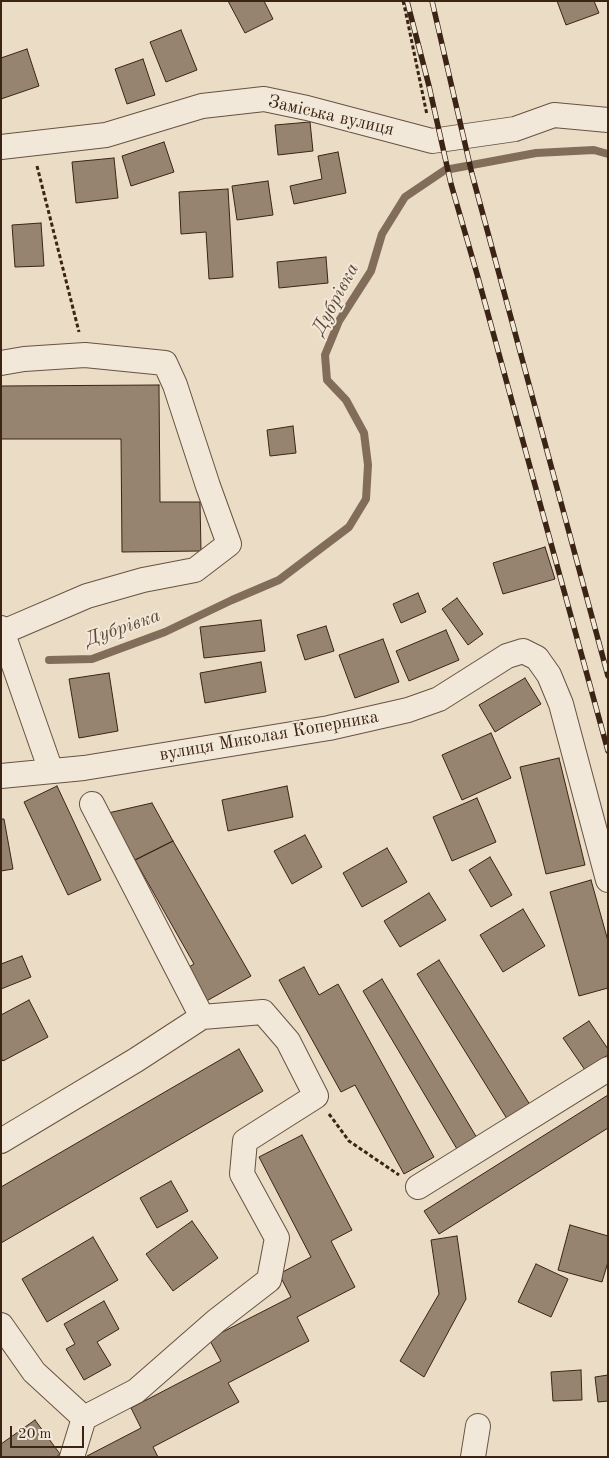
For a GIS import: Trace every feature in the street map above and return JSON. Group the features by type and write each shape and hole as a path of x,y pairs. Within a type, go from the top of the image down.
{"street":[{"name":"Заміська вулиця","path":"1,147 106,135 202,106 264,99 307,108 432,141 515,129 554,115 608,120"},
{"path":"1,363 24,359 85,355 164,363 175,385 229,544 195,570 143,580 87,596 2,630 51,771"},
{"name":"вулиця Миколая Коперника","path":"1,776 84,768 328,728 408,710 439,699 507,656 522,651 537,658 549,675 561,704 608,880"},
{"path":"92,804 202,1017"},
{"path":"1,1141 136,1060 202,1017 263,1012 288,1041 316,1096 245,1141 242,1174 277,1238 268,1280 216,1321 136,1391 84,1418 72,1457"},
{"path":"418,1187 608,1069"},
{"path":"1,1325 34,1372 84,1418"},
{"path":"474,1457 478,1426"}],"path":[{"path":"403,1 432,141"},
{"path":"31,144 85,355"},
{"path":"316,1096 349,1140 418,1187"}],"building":[{"path":"228,1 264,1 273,19 245,33"},
{"path":"557,1 594,1 599,13 566,25"},
{"path":"181,30 197,70 166,82 150,42"},
{"path":"27,49 39,86 1,99 1,58"},
{"path":"143,59 155,95 127,104 115,69"},
{"path":"310,122 313,151 278,155 275,125"},
{"path":"164,142 174,172 131,186 122,156"},
{"path":"338,152 346,193 294,204 290,186 322,179 318,156"},
{"path":"114,158 118,198 76,203 72,162"},
{"path":"268,181 273,215 237,220 232,186"},
{"path":"228,189 233,277 209,279 206,232 181,234 179,192"},
{"path":"41,223 44,266 15,267 12,225"},
{"path":"326,257 328,283 279,288 277,262"},
{"path":"159,385 160,502 200,502 201,551 122,552 121,439 1,439 1,386"},
{"path":"293,426 296,453 270,456 267,430"},
{"path":"545,547 555,579 503,594 493,563"},
{"path":"418,593 426,612 401,623 393,604"},
{"path":"457,598 483,634 468,645 442,609"},
{"path":"261,620 265,651 204,658 200,627"},
{"path":"326,626 334,651 305,660 297,635"},
{"path":"446,630 459,660 409,681 396,651"},
{"path":"383,639 399,682 355,698 339,655"},
{"path":"261,662 266,692 205,703 200,673"},
{"path":"109,673 118,731 79,738 69,679"},
{"path":"525,678 541,704 495,732 479,705"},
{"path":"491,733 511,778 462,800 442,755"},
{"path":"559,758 585,865 546,874 520,767"},
{"path":"57,786 101,880 68,895 24,802"},
{"path":"287,786 293,817 228,831 222,800"},
{"path":"477,798 496,842 452,861 433,817"},
{"path":"152,803 173,841 135,860 108,813"},
{"path":"1,819 4,819 13,869 1,871"},
{"path":"305,835 322,867 292,884 274,851"},
{"path":"173,841 251,976 203,1003 184,970 194,964 135,860"},
{"path":"387,848 407,882 362,907 343,873"},
{"path":"490,857 512,895 491,907 469,870"},
{"path":"591,880 608,941 608,988 579,996 550,892"},
{"path":"429,893 446,920 400,947 384,921"},
{"path":"523,909 545,946 503,972 480,935"},
{"path":"22,956 31,977 1,989 1,964"},
{"path":"439,960 532,1108 509,1122 417,974"},
{"path":"304,967 319,995 338,984 434,1157 404,1174 355,1085 341,1092 279,980"},
{"path":"382,979 477,1138 457,1149 363,991"},
{"path":"29,1000 48,1037 3,1061 1,1058 1,1015"},
{"path":"589,1021 608,1049 608,1055 585,1070 563,1038"},
{"path":"239,1049 263,1091 1,1243 1,1187"},
{"path":"608,1095 608,1128 439,1234 424,1211"},
{"path":"302,1135 352,1230 331,1241 355,1287 297,1317 309,1341 228,1383 239,1402 153,1447 158,1457 88,1457 141,1428 131,1408 221,1361 209,1339 291,1297 279,1274 311,1257 259,1157"},
{"path":"171,1181 188,1211 157,1228 140,1198"},
{"path":"192,1221 218,1258 173,1291 146,1254"},
{"path":"570,1225 608,1236 608,1262 602,1282 558,1270"},
{"path":"457,1236 466,1299 424,1377 400,1361 439,1294 431,1240"},
{"path":"93,1237 118,1280 47,1322 22,1279"},
{"path":"536,1264 568,1279 551,1317 518,1302"},
{"path":"104,1301 119,1329 97,1342 111,1365 84,1380 66,1349 75,1344 64,1324"},
{"path":"581,1370 582,1400 553,1401 551,1372"},
{"path":"608,1375 608,1401 598,1402 595,1377"},
{"path":"35,1420 60,1454 56,1457 1,1457 1,1444"}],"waterway":[{"name":"Дубрівка","path":"49,660 92,659 165,632 279,580 349,527 366,499 368,465 364,433 346,400 327,380 325,355 339,321 371,271 382,234 405,197 445,170 536,153 594,150 608,154"}],"railway":[{"path":"407,1 429,86 451,184 608,751"},
{"path":"432,1 472,174 608,676"}]}
